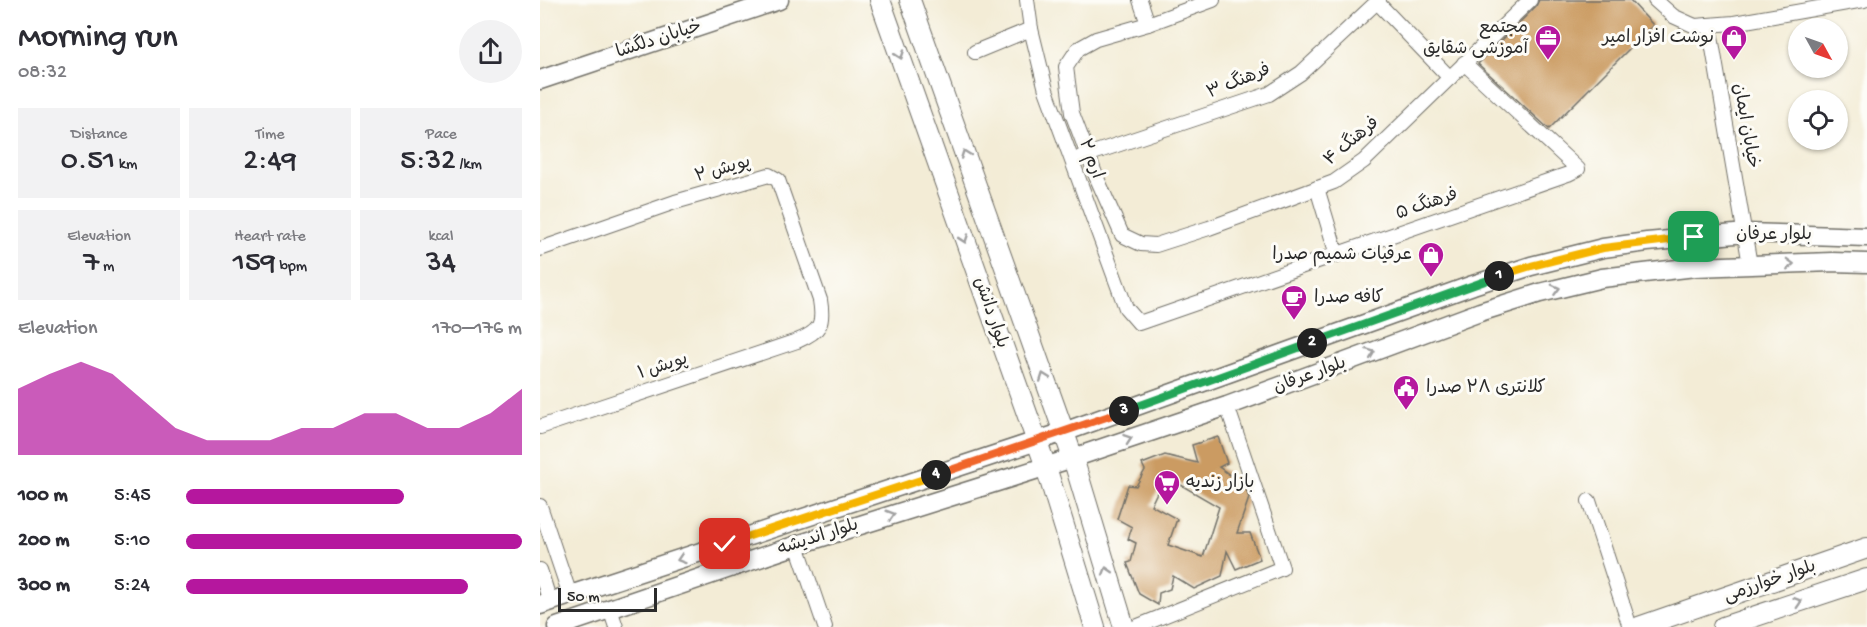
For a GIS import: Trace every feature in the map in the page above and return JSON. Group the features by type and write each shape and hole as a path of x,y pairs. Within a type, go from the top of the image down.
{"main road":[{"name":"بلوار دانش","path":"880,0 1046,467 1095,627"},
{"name":"بلوار دانش","path":"910,0 1073,458 1124,627"},
{"name":"بلوار خوارزمی","path":"1639,627 1867,548"},
{"name":"بلوار خوارزمی","path":"1723,627 1867,579"}],"street":[{"name":"خیابان دلگشا","path":"540,80 779,0"},
{"path":"1140,0 1148,24"},
{"path":"1088,155 1072,113 1066,68 1078,49 1096,39 1148,24 1213,0"},
{"name":"فرهنگ ۴","path":"1088,155 1122,235 1141,244 1156,245 1209,228 1334,182 1364,161 1530,0"},
{"path":"1655,0 1673,16 1695,26 1734,23 1794,6 1864,0"},
{"name":"ارم ۲","path":"1031,1 1031,29 1046,90 1126,308 1139,323"},
{"path":"1378,1 1450,78"},
{"name":"فرهنگ ۳","path":"1072,160 1269,94 1302,73 1378,1"},
{"name":"خیابان ایمان","path":"1709,25 1750,265"},
{"path":"975,52 1031,29"},
{"name":"فرهنگ ۵","path":"1139,323 1578,169 1464,63"},
{"name":"پویش ۲","path":"540,249 675,202 770,175 778,180 820,300 822,315 820,323 812,335 797,341"},
{"path":"1317,188 1337,255"},
{"name":"بلوار عرفان","path":"1036,442 1473,285 1531,266 1603,248 1746,233 1867,237"},
{"name":"بلوار عرفان","path":"1073,458 1227,406 1480,312 1540,293 1602,278 1695,267 1832,262 1867,263"},
{"name":"پویش ۱","path":"540,427 797,341"},
{"path":"1136,627 1282,568 1227,406"},
{"name":"بلوار اندیشه","path":"545,604 1036,442"},
{"name":"بلوار اندیشه","path":"557,627 797,545 1073,458"},
{"path":"1589,501 1630,627"},
{"path":"540,506 570,595"},
{"path":"797,545 825,627"},
{"path":"540,570 545,604"},
{"path":"610,609 616,627"}],"building":[{"name":"مجتمع آموزشی شقایق","path":"1539,0 1630,0 1653,25 1549,129 1478,64 1536,6"},
{"path":"1218,437 1227,463 1219,467 1245,486 1249,498 1237,533 1250,533 1260,559 1236,569 1227,551 1222,576 1194,589 1173,576 1170,589 1159,593 1158,605 1139,594 1127,563 1131,562 1136,543 1128,539 1132,527 1117,519 1128,485 1136,486 1145,470 1142,464 1165,455 1197,463 1192,445","holes":["1162,482 1176,482 1219,507 1203,557 1168,545 1177,519 1151,505"]}],"place":[{"name":"مجتمع آموزشی شقایق","path":"1548,61"},
{"name":"نوشت افزار امیر","path":"1734,61"},
{"name":"عرقیات شمیم صدرا","path":"1431,278"},
{"name":"کافه صدرا","path":"1294,321"},
{"name":"کلانتری ۲۸ صدرا","path":"1406,411"},
{"name":"بازار زندیه","path":"1167,506"}],"route":[{"path":"725,544 1064,432 1531,266 1603,248 1694,237"}]}
